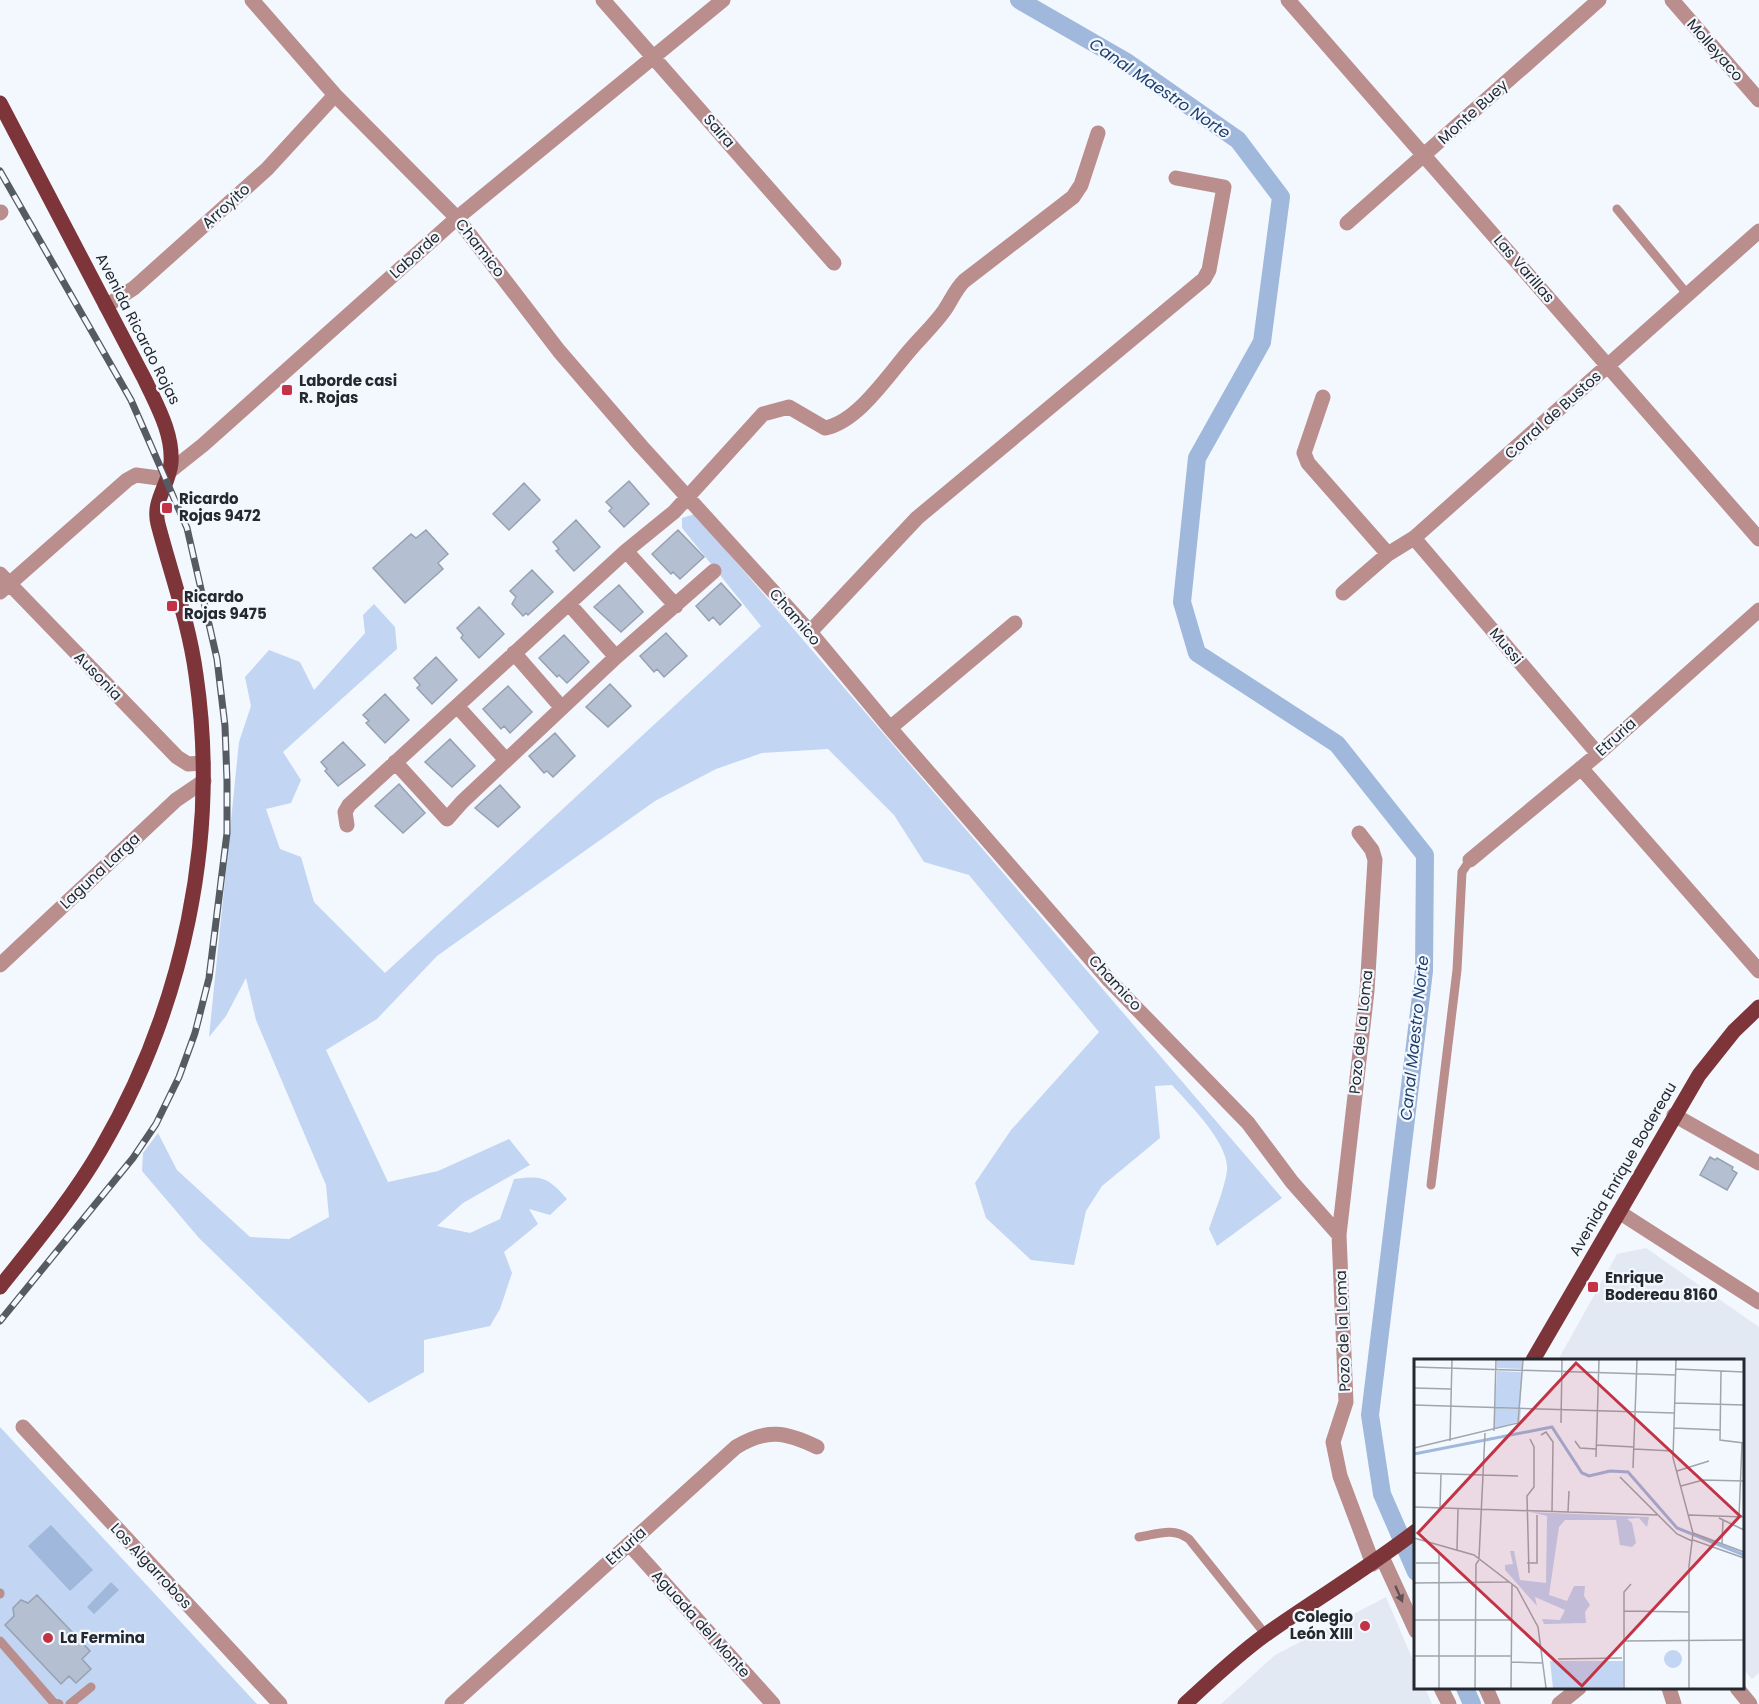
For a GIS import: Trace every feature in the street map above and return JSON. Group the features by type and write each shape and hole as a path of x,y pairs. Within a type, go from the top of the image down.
{"main road":[{"name":"Avenida Ricardo Rojas","path":"0,103 166,425 170,446 168,476 158,498 156,516 183,610 195,665 204,781 198,861 188,919 176,972 152,1043 127,1100 99,1152 64,1205 0,1287"},
{"name":"Avenida Enrique Bodereau","path":"1534,1359 1674,1115 1705,1067 1759,1006"},
{"path":"1185,1704 1230,1662 1266,1635 1378,1561 1414,1534"}],"street":[{"name":"Chamico","path":"252,0 335,95 457,218 559,351 810,632 890,728 1109,980 1248,1123 1292,1182 1339,1234"},
{"name":"Saira","path":"603,0 834,263"},
{"name":"Laborde","path":"168,476 457,218 723,0"},
{"name":"Las Varillas","path":"1288,0 1759,539"},
{"name":"Monte Buey","path":"1347,223 1599,0"},
{"name":"Molleyaco","path":"1672,0 1759,100"},
{"name":"Arroyito","path":"106,306 134,288 267,169 335,95"},
{"path":"347,825 345,812 349,805 626,551 689,497 764,414 789,407 825,428 834,426 855,410 890,377 939,317 953,292 964,281 1073,197 1081,185 1098,133"},
{"path":"810,632 917,518 1204,279 1209,270 1224,187 1176,178"},
{"name":"Corral de Bustos","path":"1343,593 1388,554 1414,538 1759,231"},
{"path":"1323,398 1304,453 1308,464 1388,554"},
{"path":"3,584 127,480 136,475 168,476"},
{"name":"Mussi","path":"1414,538 1598,754"},
{"path":"626,551 675,606"},
{"path":"395,762 447,819 616,657 714,571"},
{"name":"Ausonia","path":"3,584 177,757 188,764 203,764"},
{"path":"569,604 616,657"},
{"name":"Etruria","path":"1470,860 1598,754 1759,610"},
{"path":"890,728 1015,622"},
{"path":"514,653 562,708"},
{"path":"457,706 506,760"},
{"path":"1581,768 1759,971"},
{"name":"Laguna Larga","path":"0,965 176,800 204,781"},
{"name":"Pozo de La Loma","path":"1339,1234 1367,991 1375,860 1372,850 1359,833"},
{"path":"1674,1115 1759,1163"},
{"path":"1618,1212 1759,1302"},
{"name":"Pozo de la Loma","path":"1339,1234 1346,1402 1333,1443 1340,1476 1378,1561 1414,1627"},
{"name":"Los Algarrobos","path":"23,1427 280,1704"},
{"name":"Etruria","path":"460,1701 736,1447 750,1438 769,1433 794,1436 817,1447"},
{"name":"Aguada del Monte","path":"629,1544 773,1704"},
{"path":"1442,1689 1449,1704"},
{"path":"1486,1689 1493,1704"},
{"path":"1559,1704 1579,1689"},
{"path":"1669,1689 1674,1704"},
{"path":"1738,1689 1751,1704 1759,1697"}],"lane":[{"path":"1617,209 1688,295"},
{"path":"1431,1185 1457,970 1462,872 1470,860"},
{"path":"1139,1538 1170,1531 1181,1533 1189,1539 1266,1635"},
{"path":"0,1641 54,1702 59,1704"},
{"path":"70,1704 91,1687"}],"shaded area":[{"path":"695,514 1282,1198 1217,1246 1209,1229 1227,1171 1222,1149 1198,1113 1172,1085 1155,1086 1160,1138 1102,1186 1086,1211 1074,1265 1031,1260 986,1218 975,1183 1011,1130 1099,1032 969,875 924,862 894,815 828,749 762,753 716,769 655,801 437,956 377,1019 326,1050 388,1182 438,1171 509,1139 530,1165 463,1203 437,1226 470,1233 500,1219 514,1179 532,1177 550,1182 567,1199 550,1215 529,1209 538,1224 504,1252 512,1273 500,1309 490,1326 424,1340 424,1372 369,1403 199,1238 142,1171 143,1153 158,1133 177,1170 250,1237 289,1239 329,1217 326,1185 256,1020 246,978 226,1016 209,1037 239,742 251,706 245,677 269,650 300,662 314,690 365,633 363,615 374,604 395,627 397,649 283,752 301,780 291,803 266,809 280,849 301,857 314,902 385,973 761,626 682,528 682,518"},
{"path":"1646,1248 1759,1327 1759,1673 1752,1679 1744,1670 1744,1359 1559,1359 1617,1254"},
{"path":"0,1427 257,1704 0,1704"},
{"path":"51,1525 93,1570 70,1591 28,1546"},
{"path":"111,1582 119,1590 94,1614 87,1607"},
{"name":"Colegio León XIII","path":"1386,1597 1414,1663 1414,1689 1425,1689 1432,1704 1221,1704 1275,1655"}],"building":[{"path":"629,481 649,504 624,527 609,511 612,508 606,502"},
{"path":"524,483 540,500 509,530 493,514"},
{"path":"576,520 600,547 574,571 556,551 559,549 553,542"},
{"path":"426,530 448,554 438,563 443,569 405,603 373,568 411,534 416,538"},
{"path":"678,530 704,557 680,579 673,572 671,574 652,554"},
{"path":"532,570 553,592 528,615 526,613 523,616 512,604 516,597 510,591"},
{"path":"721,583 741,605 720,625 713,617 709,621 696,606"},
{"path":"619,585 643,612 621,632 594,607"},
{"path":"479,607 504,634 479,658 461,638 463,635 457,628"},
{"path":"666,633 687,656 664,677 657,669 654,672 640,656"},
{"path":"564,635 589,662 567,683 559,675 557,677 539,658"},
{"path":"436,657 457,680 432,704 417,688 420,685 414,678"},
{"path":"610,684 631,706 608,727 586,707"},
{"path":"508,686 532,712 510,733 504,726 501,729 483,709"},
{"path":"385,694 409,720 385,743 366,723 369,721 363,715"},
{"path":"555,733 575,756 553,777 547,771 544,773 529,756"},
{"path":"450,739 475,766 452,787 425,762"},
{"path":"343,742 365,765 338,786 325,771 327,769 321,762"},
{"path":"399,784 425,813 403,833 375,806"},
{"path":"500,785 520,807 498,827 475,808"},
{"path":"1710,1157 1715,1160 1717,1158 1733,1167 1732,1170 1737,1173 1727,1190 1700,1175"},
{"name":"La Fermina","path":"37,1595 90,1651 82,1659 91,1669 76,1683 69,1676 61,1684 5,1625 14,1616 13,1608 21,1600 28,1603"}],"waterway":[{"name":"Canal Maestro Norte","path":"1019,0 1125,61 1238,140 1281,197 1262,342 1197,458 1182,602 1197,653 1337,744 1425,855 1424,971 1370,1415 1382,1494 1414,1567"},
{"name":"Canal Maestro Norte","path":"1465,1689 1472,1704"}],"railway":[{"path":"0,171 131,400 187,528 217,659 225,726 227,781 227,833 209,978 195,1033 179,1077 156,1124 133,1158 0,1321"}],"place":[{"name":"Laborde casi R. Rojas","path":"287,390"},
{"name":"Ricardo Rojas 9472","path":"167,508"},
{"name":"Ricardo Rojas 9475","path":"172,606"},
{"name":"Enrique Bodereau 8160","path":"1593,1287"},
{"name":"Colegio León XIII","path":"1365,1626"},
{"name":"La Fermina","path":"48,1638"}]}
